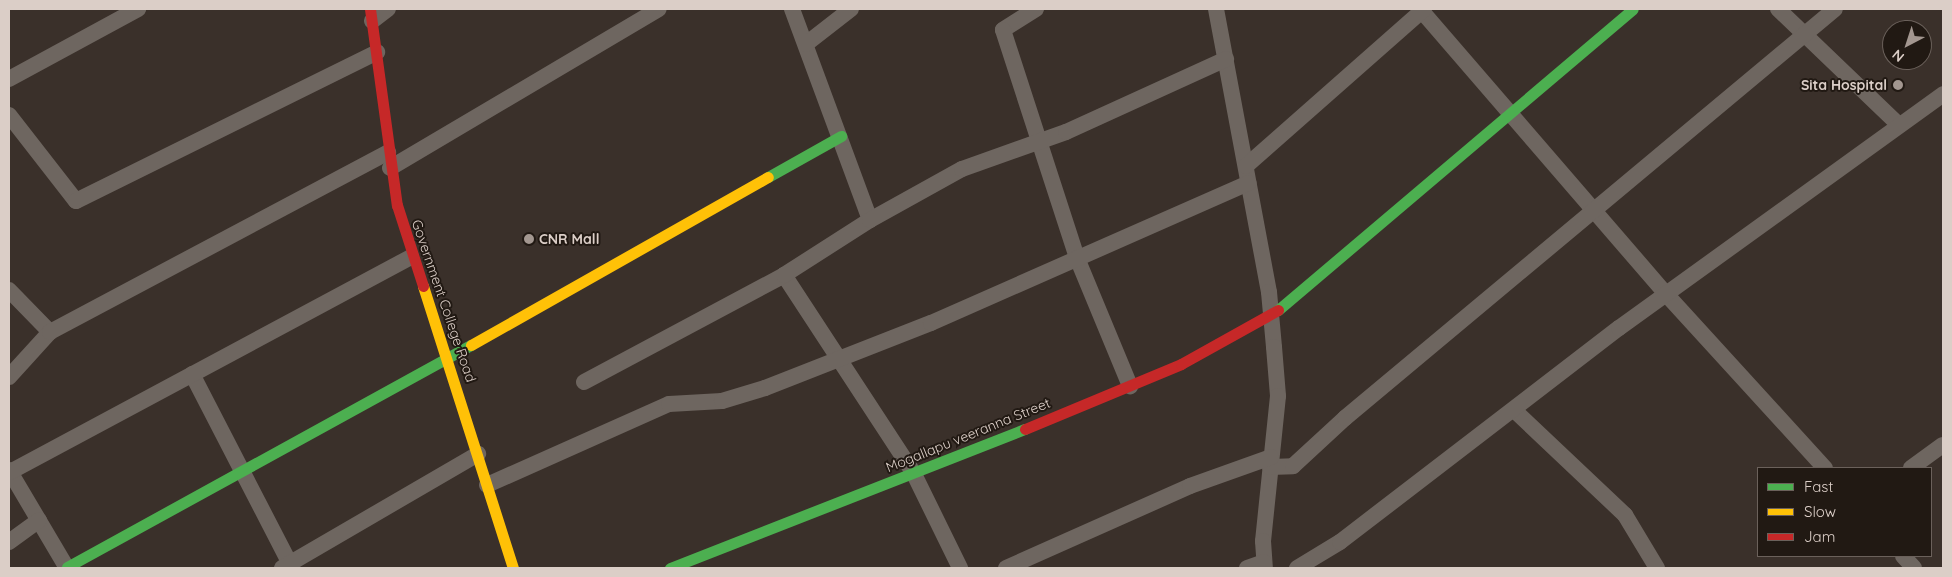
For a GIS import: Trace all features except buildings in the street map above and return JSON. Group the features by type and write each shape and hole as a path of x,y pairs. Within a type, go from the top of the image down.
{"street":[{"path":"371,15 388,9"},
{"path":"390,168 660,9"},
{"path":"792,9 841,136 870,220"},
{"path":"806,44 851,9"},
{"path":"1036,9 1003,30 1077,258 1130,386"},
{"path":"1246,166 1422,9 1666,294 1824,467"},
{"name":"Mogallapu veeranna Street","path":"670,568 914,474 1130,386 1271,316 1508,111 1633,9"},
{"path":"1778,9 1804,31 1899,125"},
{"path":"1006,568 1190,486 1271,462 1293,466 1592,209 1681,140 1804,31 1835,9"},
{"path":"9,79 134,10"},
{"path":"1221,12 1226,59 1271,316 1278,396 1271,462 1264,565 1247,568"},
{"name":"Government College Road","path":"371,15 390,168 411,257 448,356 513,568"},
{"path":"9,115 76,201 377,52"},
{"path":"584,382 784,275 870,220 962,169 1040,141 1226,59"},
{"path":"1297,568 1340,542 1666,294 1943,94"},
{"path":"411,257 10,471 67,568 245,472 841,136"},
{"path":"9,378 50,332 388,152"},
{"path":"487,485 669,404 722,401 838,356 932,323 1249,183"},
{"path":"784,275 914,474 960,568"},
{"path":"9,290 50,332"},
{"path":"192,374 245,472 288,567 478,454"},
{"path":"1514,410 1625,515 1657,568"},
{"path":"1912,467 1943,445"},
{"path":"9,542 38,520"},
{"path":"1904,557 1914,568"}],"traffic: fast":[{"path":"1278,310 1633,9"},
{"path":"768,177 841,136"},
{"path":"67,567 471,345"},
{"path":"670,568 1025,429"}],"traffic: slow":[{"path":"471,345 768,177"},
{"path":"423,286 513,568"}],"traffic: jam":[{"path":"370,9 397,205 423,286"},
{"path":"1025,429 1181,364 1278,310"}],"place":[{"name":"Sita Hospital","path":"1898,85"},
{"name":"CNR Mall","path":"529,239"}]}
